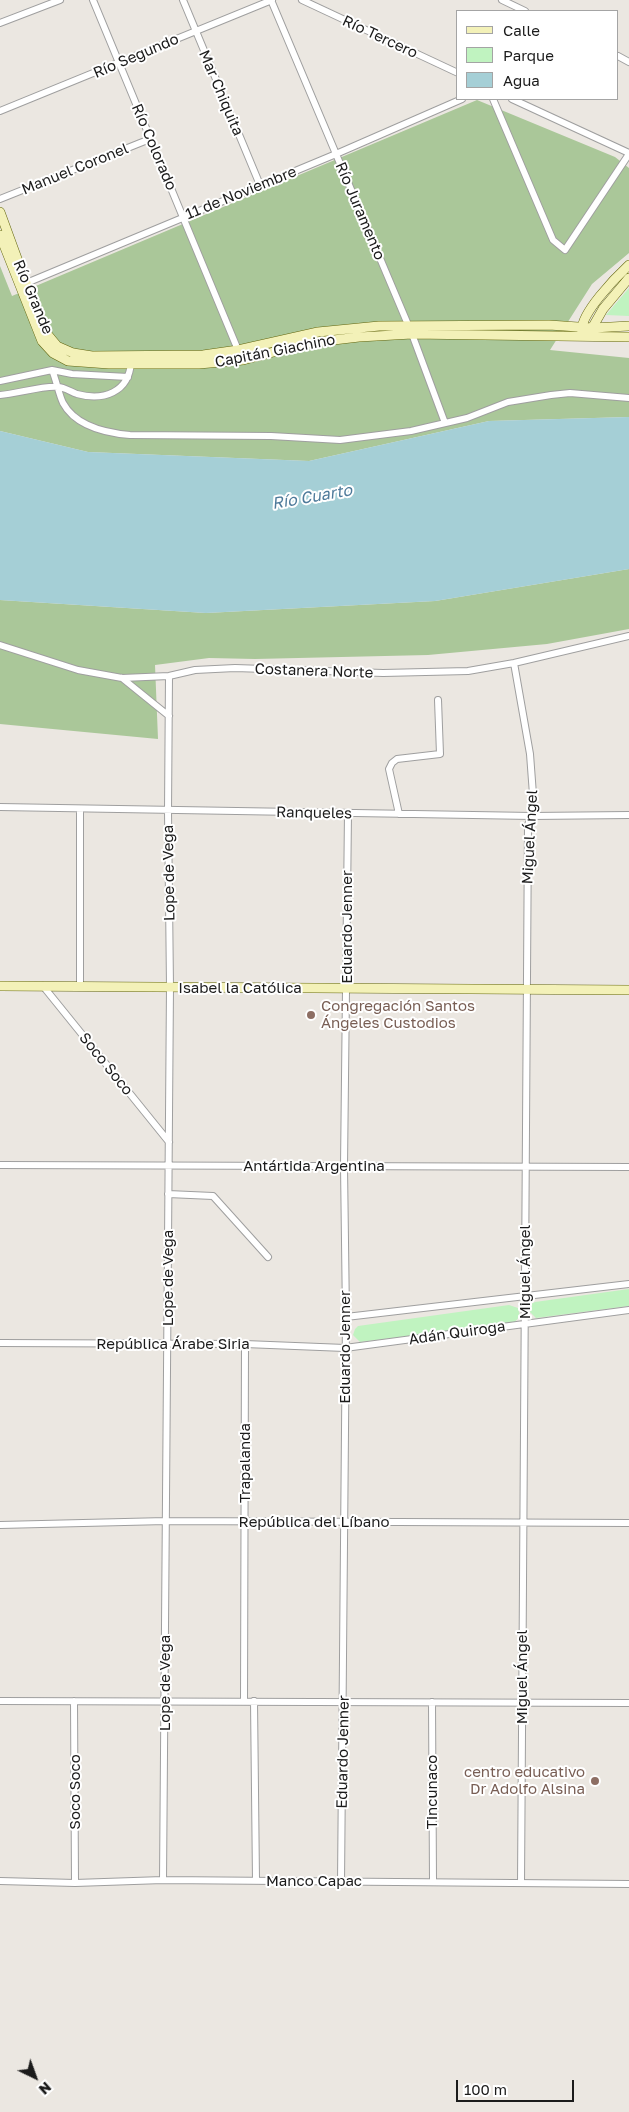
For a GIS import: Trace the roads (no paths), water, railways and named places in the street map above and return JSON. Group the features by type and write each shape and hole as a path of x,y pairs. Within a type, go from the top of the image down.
{"main road":[{"name":"Río Grande","path":"0,212 22,285 47,334 62,350"},
{"name":"Capitán Giachino","path":"0,235 22,285 42,341 59,358 82,363 203,355 238,350 318,332 549,325 582,328 629,326"},
{"path":"584,338 582,328 588,313 629,265"},
{"path":"584,338 593,328 603,309 629,278"},
{"name":"Capitán Giachino","path":"62,350 92,356 131,360 223,363 326,341 410,330 584,338 629,337"},
{"name":"Isabel la Católica","path":"0,986 629,990"}],"street":[{"path":"0,23 60,0"},
{"name":"Río Colorado","path":"92,0 238,350"},
{"name":"Mar Chiquita","path":"183,0 260,185"},
{"name":"Río Segundo","path":"0,111 271,0"},
{"name":"Río Juramento","path":"271,0 410,330 445,423"},
{"name":"Río Tercero","path":"302,0 456,72"},
{"path":"502,0 523,10"},
{"name":"11 de Noviembre","path":"22,285 183,216 336,154 460,100"},
{"path":"493,100 553,240 566,250 629,153 514,100"},
{"name":"Manuel Coronel","path":"0,199 150,139"},
{"path":"0,395 59,387 76,394 99,398 120,388 128,377 131,360"},
{"path":"0,381 52,370 72,374 128,377"},
{"path":"52,370 59,387 62,402 75,416 95,429 108,433 130,435 271,436 340,440 445,423 466,418 508,402 551,395 570,393 629,398"},
{"name":"Costanera Norte","path":"0,645 78,670 122,678 169,676 195,670 235,668 382,672 468,671 514,663 629,636"},
{"name":"Miguel Ángel","path":"514,663 530,754 534,808 528,825 521,1883"},
{"name":"Lope de Vega","path":"163,1880 170,987 169,676"},
{"path":"122,678 169,716"},
{"path":"398,814 389,768 397,759 440,754 438,700"},
{"name":"Ranqueles","path":"0,807 80,810 532,816 629,815"},
{"path":"80,810 80,987"},
{"name":"Eduardo Jenner","path":"341,1882 344,1702 346,1317 344,1166 348,813"},
{"name":"Soco Soco","path":"43,986 169,1142"},
{"name":"Antártida Argentina","path":"0,1165 629,1167"},
{"path":"168,1194 214,1196 268,1257"},
{"name":"Adán Quiroga","path":"346,1317 525,1294 629,1284"},
{"name":"Adán Quiroga","path":"345,1348 629,1310"},
{"name":"República Árabe Siria","path":"0,1343 245,1344 345,1348"},
{"name":"Trapalanda","path":"244,1702 245,1344"},
{"name":"República del Líbano","path":"0,1525 166,1521 629,1524"},
{"path":"0,1701 629,1703"},
{"name":"Soco Soco","path":"74,1701 75,1883"},
{"path":"254,1701 256,1881"},
{"name":"Tincunaco","path":"432,1702 433,1882"},
{"name":"Manco Capac","path":"0,1881 75,1883 163,1880 629,1884"}],"water":[{"name":"Río Cuarto","path":"629,417 629,569 435,601 206,613 0,600 0,431 88,452 309,461 489,421"}],"place":[{"name":"Congregación Santos Ángeles Custodios","path":"311,1015"},
{"name":"centro educativo Dr Adolfo Alsina","path":"595,1781"}]}
